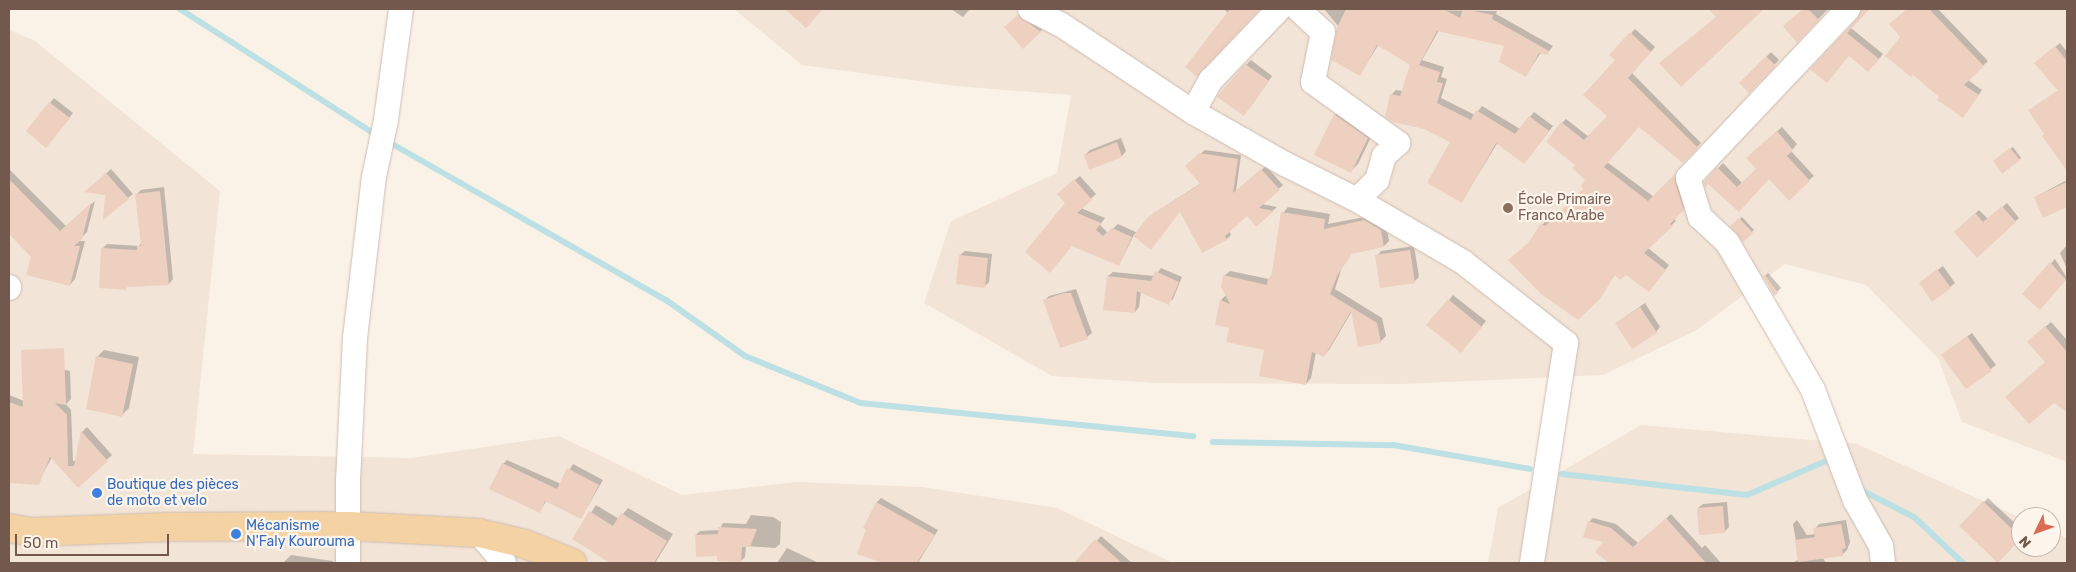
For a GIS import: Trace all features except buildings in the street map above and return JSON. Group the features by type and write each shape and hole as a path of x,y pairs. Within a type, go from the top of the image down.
{"main road":[{"path":"9,528 32,532 169,526 349,526 479,534 525,544 572,563"}],"street":[{"path":"348,563 348,481 355,338 374,177 386,120 401,9"},
{"path":"1030,9 1060,24 1193,112 1285,164 1357,200 1463,262 1566,343 1532,563"},
{"path":"1193,112 1211,80 1279,9"},
{"path":"1298,9 1323,32 1314,82 1398,143 1384,156 1377,180 1357,200"},
{"path":"1848,9 1688,178 1700,217 1727,242 1813,390 1854,500 1880,546 1883,563"},
{"path":"479,534 504,563"}],"shaded area":[{"path":"734,9 2067,9 2067,462 1962,422 1938,358 1866,285 1785,264 1697,330 1603,375 1401,384 1157,383 1052,376 924,303 951,221 1057,173 1071,95 955,86 802,65"},
{"path":"9,30 35,41 220,191 193,454 411,458 559,436 682,495 796,482 923,487 1057,508 1173,563 9,563"},
{"path":"1641,425 1857,444 2011,513 2011,557 2061,557 2061,535 2067,538 2067,563 1488,563 1498,508"}],"waterway":[{"path":"180,9 373,133"},
{"path":"394,145 666,300 745,356 861,403 1193,436"},
{"path":"1213,442 1393,445 1530,469"},
{"path":"1562,474 1747,495 1833,458"},
{"path":"1857,488 1914,517 1963,563"}],"place":[{"name":"École Primaire Franco Arabe","path":"1508,208"},
{"name":"Boutique des pièces de moto et velo","path":"97,493"},
{"name":"Mécanisme N'Faly Kourouma","path":"236,534"}]}
